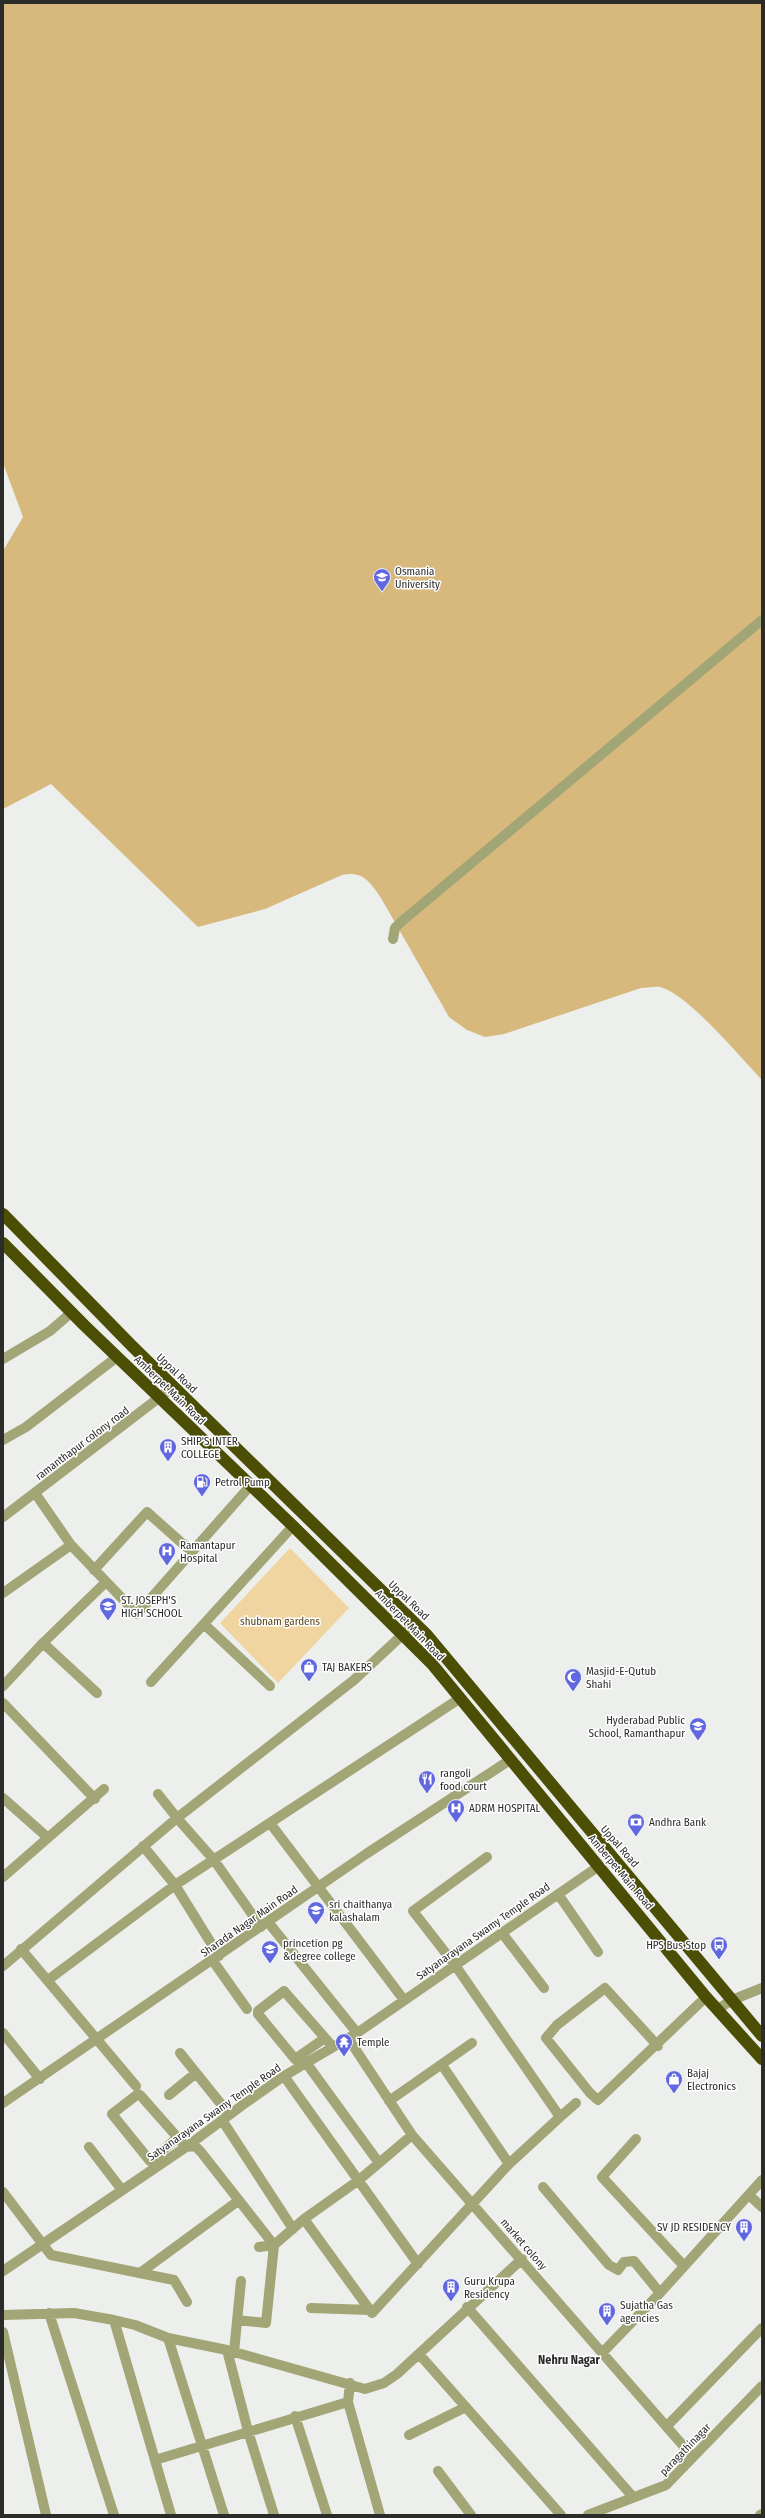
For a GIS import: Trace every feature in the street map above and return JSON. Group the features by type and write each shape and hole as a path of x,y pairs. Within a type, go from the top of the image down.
{"highway":[{"name":"Uppal Road","path":"3,1214 173,1387 414,1624 427,1635 762,2036"},
{"name":"Amberpet Main Road","path":"5,1248 160,1399 251,1485 432,1664 459,1699 599,1866 706,1997 762,2059"}],"street":[{"path":"393,939 395,928 401,922 762,620"},
{"path":"3,1358 50,1331 72,1312"},
{"path":"3,1440 26,1427 117,1357"},
{"name":"ramanthapur colony road","path":"3,1517 160,1399 173,1387"},
{"path":"35,1493 71,1545 138,1614 251,1485"},
{"path":"94,1570 147,1512 192,1552"},
{"path":"150,1682 293,1526"},
{"path":"3,1593 71,1545"},
{"path":"3,1686 43,1643 106,1582"},
{"path":"204,1624 270,1686"},
{"path":"3,1966 21,1949 176,1818 354,1680 414,1624"},
{"path":"43,1643 97,1693"},
{"path":"48,1980 175,1886 270,1824 343,1773 459,1699"},
{"path":"3,1703 95,1799"},
{"name":"Sharada Nagar Main Road","path":"3,2103 216,1959 317,1888 510,1760"},
{"path":"3,1877 47,1837 95,1799 104,1789"},
{"name":"market colony","path":"158,1794 176,1818 214,1860 352,2036 389,2101 412,2135 522,2259 693,2457"},
{"path":"3,1798 47,1837"},
{"path":"270,1824 317,1888 404,2000"},
{"path":"142,1846 175,1886 216,1959 247,2009"},
{"path":"488,1857 413,1911 455,1965 560,2117"},
{"name":"Satyanarayana Swamy Temple Road","path":"3,2271 186,2147 225,2117 284,2076 307,2064 352,2036 599,1866"},
{"path":"558,1894 598,1952"},
{"path":"502,1933 544,1988"},
{"path":"21,1949 136,2086"},
{"path":"658,2046 605,1988 557,2025 546,2038 590,2093 598,2100 658,2046 706,1997"},
{"path":"718,2009 732,2000 762,1988"},
{"path":"325,2038 295,2059 258,2014 258,2011 284,1991 333,2047"},
{"path":"3,2033 40,2079"},
{"path":"389,2101 472,2043"},
{"path":"180,2053 196,2073 225,2117 293,2228"},
{"path":"307,2064 379,2163"},
{"path":"442,2065 509,2164"},
{"path":"169,2095 196,2073"},
{"path":"284,2076 418,2264"},
{"path":"177,2138 150,2162 112,2114 138,2094 186,2147 196,2147 274,2245 266,2324 237,2320"},
{"path":"311,2308 370,2310 372,2313 509,2164 576,2103"},
{"path":"259,2247 274,2245 304,2219 359,2180 412,2135"},
{"path":"636,2139 602,2177 684,2266"},
{"path":"89,2147 122,2190"},
{"path":"602,2353 660,2294 762,2180"},
{"path":"543,2187 610,2265 618,2270 624,2262 634,2261 660,2294"},
{"path":"3,2192 42,2246 51,2255 174,2280 187,2302"},
{"path":"749,2195 762,2207"},
{"path":"140,2273 238,2201"},
{"path":"304,2219 370,2310"},
{"path":"155,2460 295,2416 349,2392 384,2383 397,2374 468,2307 522,2259"},
{"path":"241,2281 237,2320 230,2351 248,2431 274,2515"},
{"path":"468,2307 633,2497"},
{"path":"49,2313 114,2515"},
{"path":"3,2314 74,2313 114,2320 134,2325 168,2338 230,2351 349,2392"},
{"path":"114,2320 171,2515"},
{"path":"667,2426 762,2328"},
{"path":"3,2332 46,2515"},
{"path":"168,2338 224,2515"},
{"path":"419,2354 561,2515"},
{"name":"paragathinagar","path":"588,2515 666,2485 762,2386"},
{"path":"349,2392 380,2515"},
{"path":"409,2435 466,2407"},
{"path":"295,2416 327,2515"},
{"path":"438,2471 471,2515"}],"green space":[{"name":"shubnam gardens","path":"290,1548 349,1608 278,1683 220,1623"}],"shaded area":[{"path":"3,3 762,3 762,1080 728,1042 699,1013 671,992 660,987 641,988 504,1034 485,1037 467,1030 449,1017 381,898 369,882 360,876 349,874 342,875 265,909 198,927 51,784 3,809 3,551 23,517 3,463"}],"place":[{"name":"Osmania University","path":"382,592"},
{"name":"SHIP'S INTER COLLEGE","path":"168,1462"},
{"name":"Petrol Pump","path":"202,1497"},
{"name":"Ramantapur Hospital","path":"167,1566"},
{"name":"ST. JOSEPH'S HIGH SCHOOL","path":"108,1621"},
{"name":"TAJ BAKERS","path":"309,1682"},
{"name":"Masjid-E-Qutub Shahi","path":"573,1692"},
{"name":"Hyderabad Public School, Ramanthapur","path":"698,1741"},
{"name":"rangoli food court","path":"427,1794"},
{"name":"ADRM HOSPITAL","path":"456,1823"},
{"name":"Andhra Bank","path":"636,1837"},
{"name":"sri chaithanya kalashalam","path":"316,1925"},
{"name":"HPS Bus Stop","path":"719,1960"},
{"name":"princetion pg &degree college","path":"270,1964"},
{"name":"Temple","path":"344,2057"},
{"name":"Bajaj Electronics","path":"674,2094"},
{"name":"SV JD RESIDENCY","path":"744,2242"},
{"name":"Guru Krupa Residency","path":"451,2302"},
{"name":"Sujatha Gas agencies","path":"607,2326"}],"district":[{"name":"Nehru Nagar","path":"569,2360"}]}
